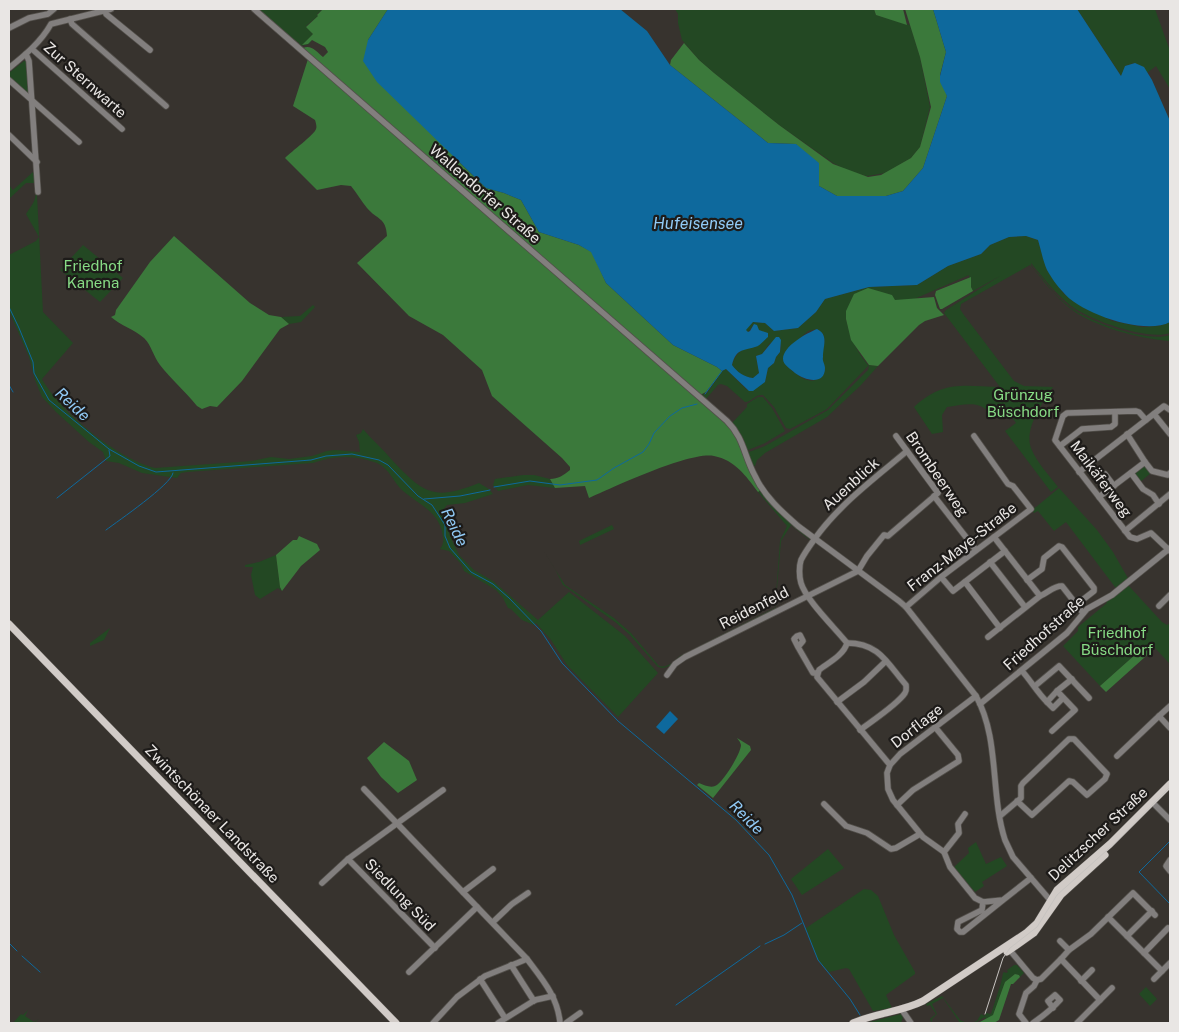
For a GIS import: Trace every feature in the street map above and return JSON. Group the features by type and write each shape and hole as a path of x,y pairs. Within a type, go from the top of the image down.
{"main road":[{"name":"Zwintschönaer Landstraße","path":"9,624 396,1023"},
{"name":"Delitzscher Straße","path":"853,1023 873,1016 902,1010 933,996 1008,948 1033,927 1057,890 1110,844 1170,784"},
{"name":"Delitzscher Straße","path":"1051,899 1170,790"}],"street":[{"path":"9,28 29,18 48,14 54,9"},
{"name":"Wallendorfer Straße","path":"254,9 727,421 737,432 755,477 785,514 906,607 976,696 980,704 989,735 1000,816 1007,847 1038,887 1051,899"},
{"path":"51,24 108,10 106,14 150,50"},
{"path":"9,68 46,33 51,24 48,14"},
{"path":"70,19 72,24 166,106"},
{"path":"29,51 38,192"},
{"name":"Zur Sternwarte","path":"29,51 122,129"},
{"path":"9,80 80,142"},
{"path":"9,135 37,162"},
{"path":"1079,472 1164,406 1170,410"},
{"path":"1060,446 1082,429 1111,427 1115,424 1114,412"},
{"name":"Maikäferweg","path":"1146,420 1139,412 1067,413 1063,416 1056,440 1130,538 1137,539 1151,533 1170,550"},
{"path":"1154,414 1170,434"},
{"path":"1127,434 1152,471 1170,473"},
{"name":"Brombeerweg","path":"896,436 938,493 934,496 976,550"},
{"name":"Franz-Maye-Straße","path":"906,607 941,577 1031,509 1014,486 1008,484 974,436"},
{"name":"Auenblick","path":"807,595 801,583 801,561 815,538 839,509 907,451"},
{"path":"1099,497 1145,462"},
{"path":"1131,473 1143,489 1153,495 1159,504"},
{"path":"1105,474 1114,486"},
{"path":"1125,531 1170,494"},
{"path":"858,571 884,535 888,536 934,496"},
{"path":"994,536 1040,596"},
{"path":"1027,580 1042,569 1044,558 1058,546 1062,547 1094,588 1094,591 1076,605"},
{"name":"Friedhofstraße","path":"980,704 1071,629 1083,613 1118,591 1170,550"},
{"path":"941,577 952,591 1004,551"},
{"path":"990,562 1025,607"},
{"name":"Reidenfeld","path":"667,675 675,664 685,656 774,614 807,595 858,571"},
{"path":"965,582 1000,628"},
{"path":"988,637 1055,586 1062,586 1083,613"},
{"path":"807,595 847,643 866,645 874,649 906,685 906,692 860,730"},
{"path":"1159,606 1170,595"},
{"path":"847,643 845,649 819,670 817,678 890,765"},
{"path":"798,647 813,673 817,674"},
{"path":"837,702 864,682 886,661"},
{"path":"1036,686 1059,666 1089,698"},
{"path":"1022,671 1036,686 1038,693 1053,708 1063,698"},
{"path":"1047,702 1072,679"},
{"path":"1052,731 1075,710 1057,692"},
{"name":"Dorflage","path":"976,696 890,765 887,776 890,796 920,834 944,852 950,867 975,898 983,902"},
{"path":"1117,756 1170,706"},
{"path":"1159,716 1170,728"},
{"path":"897,805 913,790 959,761 958,755 935,727"},
{"path":"1000,816 1022,796 1021,786 1023,783 1071,738 1107,774 1106,779 1088,795 1073,782 1069,782 1032,815 1017,801"},
{"path":"364,789 527,959 549,988 560,1023"},
{"name":"Siedlung Süd","path":"322,884 348,859 443,790"},
{"path":"824,804 846,826 867,833 891,849 920,834"},
{"path":"1155,805 1170,820"},
{"path":"944,852 959,833 958,824 965,814"},
{"name":"Siedlung Süd","path":"348,859 435,948"},
{"path":"1170,860 1166,866 1170,871"},
{"path":"463,892 494,869"},
{"path":"1003,900 983,902 982,910 958,922 956,925 958,931 963,932 1031,878"},
{"path":"493,922 512,904 528,893"},
{"path":"1026,1023 1019,1014 1026,993 1069,950 1091,934 1133,893 1153,913 1127,936"},
{"name":"Siedlung Süd","path":"409,972 477,907"},
{"path":"1108,917 1162,971"},
{"path":"1144,953 1168,928"},
{"path":"1060,941 1069,950"},
{"path":"1008,948 1033,978 1037,980"},
{"path":"433,1023 456,997 485,976 527,959"},
{"path":"1061,959 1100,1000"},
{"path":"1154,979 1170,963"},
{"path":"511,965 534,1001"},
{"path":"1081,981 1092,970"},
{"path":"480,980 505,1018"},
{"path":"1077,1023 1112,988"},
{"path":"498,1023 534,1001 553,996"},
{"path":"1033,1023 1053,1008"},
{"path":"902,1010 911,1023"},
{"path":"566,1023 580,1014"}],"green space":[{"path":"256,9 323,9 306,26 313,34 303,45 312,40 309,44 300,46 299,42"},
{"path":"323,9 388,9 368,40 459,162 486,188 521,200 539,232 579,245 592,252 606,283 673,345 722,371 706,392 700,395 303,48 309,47 323,57 328,52 325,47 312,40 308,44 302,45 313,34 306,27"},
{"path":"675,9 874,9 876,15 910,25 920,57 930,107 920,147 911,158 885,173 867,176 851,172 833,163 779,125 699,60 682,40 678,14"},
{"path":"874,9 903,9 907,25 876,15"},
{"path":"905,9 933,9 946,52 940,75 947,96 923,168 903,191 886,196 837,196 819,186 796,144 768,143 670,65 671,60 684,43 714,73 779,125 833,164 868,177 881,175 911,158 920,147 931,107 920,57"},
{"path":"1077,9 1155,9 1170,51 1170,89 1156,66 1147,73 1143,67 1134,63 1125,66 1122,77"},
{"path":"308,59 728,425 736,435 761,490 758,492 734,465 714,456 703,456 670,464 589,498 585,486 555,488 550,479 563,475 570,470 570,467 492,396 482,370 443,335 409,316 357,263 387,236 383,222 367,208 351,186 341,185 317,190 285,158 312,135 316,128 315,120 293,106"},
{"path":"26,61 29,94 9,78 9,73"},
{"path":"33,172 36,176 43,312 73,343 42,379 62,406 91,432 124,455 155,468 252,461 271,457 289,459 335,450 360,452 356,435 361,433 363,429 403,471 422,487 440,493 464,489 479,483 493,494 465,503 447,505 444,509 450,536 459,555 474,570 493,581 538,620 569,592 625,636 658,673 618,717 567,665 551,640 536,623 534,625 522,620 508,608 496,590 464,571 461,564 449,551 440,549 443,544 442,531 435,518 426,508 403,491 388,472 377,463 361,458 337,457 313,463 187,472 181,473 177,478 142,473 119,463 106,461 103,452 89,442 42,397 29,357 9,311 9,255 36,241 39,237 26,214 35,197 34,183 26,183 9,199 9,185 13,190"},
{"path":"174,236 250,303 269,315 281,317 289,324 280,329 242,381 217,407 210,406 202,409 197,406 160,365 144,338 111,317 115,315 116,310 150,262"},
{"name":"Grünzug Büschdorf","path":"1026,236 1038,240 1047,270 1064,294 1112,321 1142,327 1159,326 1170,322 1170,333 1160,335 1134,332 1105,323 1071,306 1050,286 1031,263 1034,269 1030,265 961,304 960,309 964,315 1014,381 1024,386 1053,387 1035,416 1029,441 1036,459 1058,487 1051,492 1005,431 1016,423 1005,407 999,408 990,415 986,410 977,405 965,404 947,407 942,415 943,432 932,434 914,407 934,392 954,386 1000,387 944,313 1000,276 973,291 969,275 912,300 895,300 846,319 854,343 868,365 827,409 790,429 786,428 774,407 763,395 745,402 727,386 721,384 706,399 700,395 707,393 722,371 726,369 747,390 765,382 768,368 774,363 780,352 781,345 770,343 762,354 756,356 759,373 753,378 741,374 732,365 735,357 740,352 747,348 756,347 759,330 754,324 748,332 745,330 753,322 765,323 774,331 798,328 816,312 825,299 869,287 917,285 948,266 981,254 990,245 1009,237","holes":["817,329 824,338 822,358 825,371 818,379 805,379 787,366 785,352 808,331"]},
{"name":"Friedhof Kanena","path":"83,245 123,278 100,302 60,270"},
{"path":"971,277 973,291 940,309 935,295 936,291"},
{"path":"868,288 892,295 895,300 934,297 937,308 944,315 919,325 878,366 869,365 851,340 846,319 846,311 854,294"},
{"path":"1055,294 1080,314 1105,325 1134,334 1160,337 1170,335 1170,341 1130,334 1101,325 1076,312 1066,305"},
{"path":"313,305 315,307 301,322 289,324 281,317 300,316"},
{"path":"869,365 878,366 827,417 765,453 757,460 755,466 752,466 743,438 732,423 747,407 747,404 758,397 763,397 772,408 785,431 765,443 748,450 749,452 765,446 828,410 868,370"},
{"path":"1142,466 1146,466 1151,473 1140,482 1135,476 1135,472"},
{"path":"534,475 550,479 555,488 528,485 498,491 493,485 495,479"},
{"path":"1059,488 1097,530 1113,552 1129,580 1118,591 1066,522 1054,531 1038,511 1034,513 1031,509"},
{"path":"761,490 811,541 791,525 781,541 775,611 663,668 658,667 630,635 615,622 563,585 555,569 565,585 614,618 631,633 659,666 665,666 680,656 775,608 780,541 787,526 758,492"},
{"path":"612,525 614,529 580,545 579,541"},
{"path":"299,536 317,544 320,550 301,566 282,591 276,555 293,540 297,540"},
{"path":"276,555 282,591 278,588 260,599 255,595 251,575 253,567 245,567 245,565"},
{"name":"Friedhof Büschdorf","path":"1128,585 1162,622 1167,625 1170,623 1170,664 1155,648 1146,645 1100,686 1063,646 1078,631 1078,627 1107,603 1105,601"},
{"path":"110,628 104,640 90,646 90,643"},
{"path":"1146,645 1155,648 1106,692 1100,686"},
{"path":"737,738 750,746 751,750 713,798 697,785 699,783 713,787 718,784 738,754 741,744"},
{"path":"384,742 409,761 417,780 398,793 381,777 367,758"},
{"path":"976,842 986,864 1001,857 1007,866 982,882 984,886 975,892 954,867 969,853 968,848"},
{"path":"828,849 844,868 802,895 791,879"},
{"path":"864,889 871,890 878,896 894,935 915,972 915,974 886,995 892,1008 873,1011 849,969 829,972 818,960 806,928"},
{"path":"1017,965 1024,973 1020,977 1015,974 1005,982 993,1015 989,1019 985,1017 975,1023 971,1023 977,1021 981,1014 985,1016 986,1013 991,1014 1003,973 1008,972 1007,970"},
{"path":"1015,974 1020,977 1011,984 999,1020 994,1023 978,1023 993,1015 1005,982"},
{"path":"1146,987 1157,999 1150,1006 1139,994"},
{"path":"942,996 960,1020 967,1023 960,1023 943,998 932,1004 937,1014 932,1019 932,1023 930,1019 936,1014 930,1005 927,1006 926,1004"},
{"path":"28,1010 25,1016 34,1022 39,1019 34,1023 13,1023 21,1014 23,1015"},
{"path":"901,1014 903,1017 901,1023 866,1023"}],"water":[{"name":"Hufeisensee","path":"388,9 620,9 647,31 670,65 768,143 796,144 819,163 819,186 837,196 886,196 903,191 923,168 947,96 940,82 946,52 933,9 1077,9 1121,76 1125,66 1135,63 1144,67 1152,80 1170,121 1170,322 1159,326 1129,324 1083,308 1071,300 1052,278 1047,270 1038,240 1026,236 1009,237 990,245 981,254 948,266 917,285 869,287 825,299 816,312 798,328 774,331 765,323 753,322 746,330 748,332 754,324 757,325 759,330 768,333 768,337 759,345 740,352 735,356 732,365 741,374 753,378 759,373 756,356 762,354 776,337 779,337 781,340 780,352 774,363 768,368 765,382 753,391 749,391 726,369 722,371 673,345 606,283 591,252 579,245 539,232 521,200 486,188 377,82 363,61 368,40"},
{"path":"817,329 821,331 824,338 823,358 825,368 822,377 813,380 803,378 795,373 786,365 783,359 784,354 791,345"},
{"path":"670,711 678,719 664,734 656,727"}],"waterway":[{"name":"Reide","path":"9,307 33,362 34,373 49,400 109,449 139,466 156,472 311,460 326,456 352,454 379,460 388,465 418,496 432,505 445,525 445,536 450,548 471,572 493,584 509,598 541,631 562,663 618,721 736,820 769,855 792,895 818,960 850,999 860,1015"},
{"path":"705,394 722,371"},
{"path":"9,385 13,392"},
{"path":"494,487 530,481 560,485 597,480 643,452 654,433 670,416 682,408 697,404"},
{"path":"57,498 110,456 109,450"},
{"path":"106,530 155,493 173,473"},
{"path":"424,499 460,496 490,490"},
{"path":"1169,842 1139,872 1170,904"},
{"path":"765,944 784,935 802,923"},
{"path":"9,943 17,951"},
{"path":"676,1005 760,946"},
{"path":"22,956 40,972"}],"tram line":[{"path":"985,1014 1003,958 1010,948 1037,927 1057,895 1116,842 1170,787"}]}
